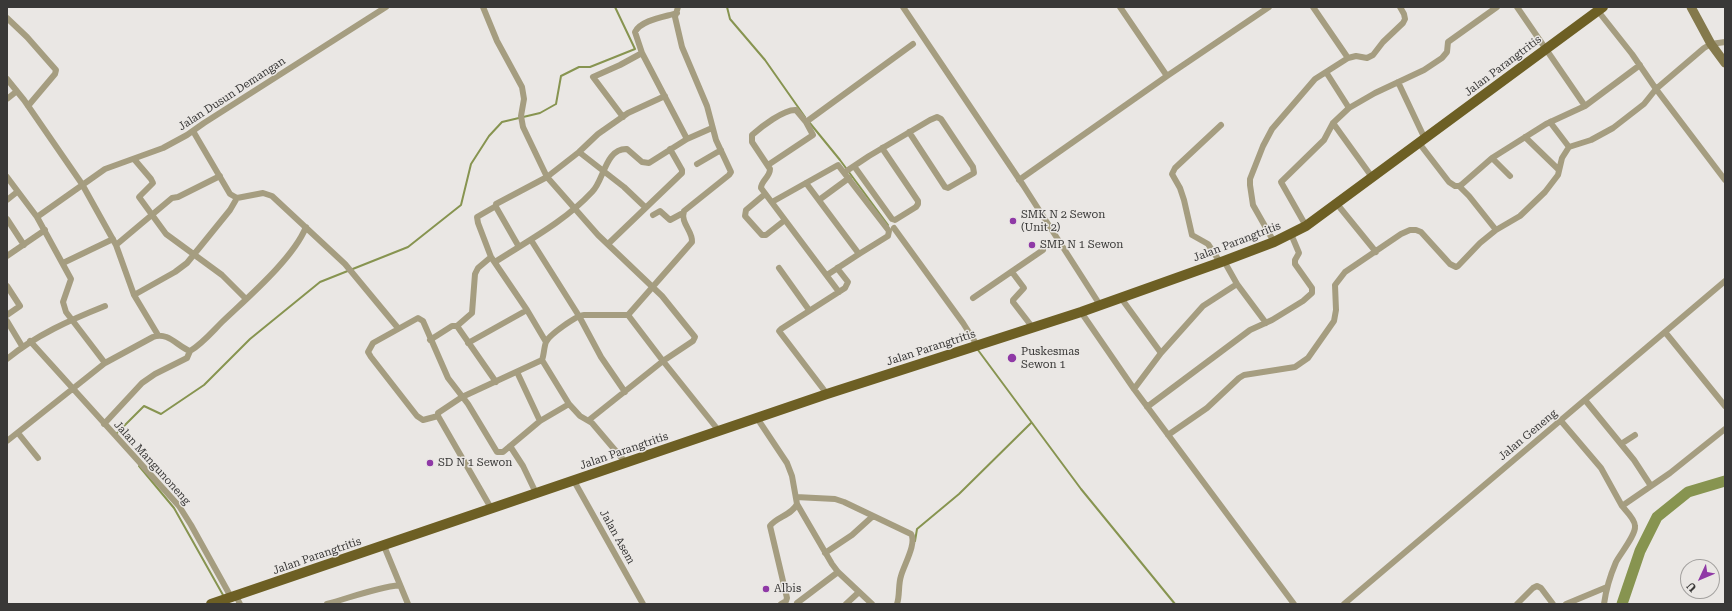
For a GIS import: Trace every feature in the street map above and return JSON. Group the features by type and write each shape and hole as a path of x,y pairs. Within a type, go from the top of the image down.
{"main road":[{"path":"1690,7 1711,44 1725,63"},
{"name":"Jalan Parangtritis","path":"211,604 236,599 491,508 536,494 827,394 1081,312 1274,242 1306,226 1337,204 1601,9"}],"street":[{"name":"Jalan Dusun Demangan","path":"37,217 82,184 110,166 163,148 192,131 386,7"},
{"path":"483,7 497,41 522,86 524,98 521,116 523,127 547,177 608,244 653,286 695,338 693,341 663,361 589,420"},
{"path":"903,7 1019,180 1100,305"},
{"path":"1120,7 1167,76"},
{"path":"1019,180 1167,76 1269,7"},
{"path":"1313,7 1348,58"},
{"path":"1274,242 1253,205 1250,190 1250,179 1272,128 1312,81 1348,58 1371,56 1383,42 1399,29 1405,19 1400,7"},
{"path":"1306,226 1281,182 1324,140 1333,123 1349,108 1433,65 1447,52 1448,42 1497,7"},
{"path":"1517,7 1584,106"},
{"path":"1601,9 1656,89 1725,180"},
{"path":"653,215 660,211 670,220 683,213 688,207 730,174 730,169 712,128 707,106 682,47 676,20 677,10 646,23 637,29 635,34 642,53 687,139"},
{"path":"7,18 27,37 56,70 55,74 28,106"},
{"path":"1168,435 1207,408 1244,375 1291,368 1300,365 1312,353 1334,322 1336,310 1334,290 1337,280 1345,272 1410,230 1421,232 1450,264 1456,267 1496,230 1520,216 1530,208 1555,180 1562,158 1569,147 1591,140 1613,128 1644,104 1656,89 1711,44 1725,42"},
{"path":"808,120 913,44"},
{"path":"623,117 593,77 642,53"},
{"path":"1459,186 1492,158 1550,122 1584,106 1640,65"},
{"path":"1326,72 1349,108"},
{"path":"7,79 28,106 82,184 114,242 134,295 158,335"},
{"path":"1398,82 1422,141 1449,182 1455,186 1459,186 1469,196 1496,230"},
{"path":"7,99 17,91"},
{"path":"546,342 527,310 493,259 477,217 496,206 499,202 547,177 591,140 623,117 639,107 665,96"},
{"path":"768,165 813,135 808,120 796,110 791,110 778,116 752,136 752,142 770,169 770,174 761,186 765,194 839,292"},
{"path":"846,172 882,148 909,132 933,118 938,117 973,167 974,173 947,188 909,132"},
{"path":"1550,122 1569,147"},
{"path":"1333,123 1372,177"},
{"path":"1221,125 1175,168 1172,174 1180,188 1184,200 1192,235 1208,244 1266,323"},
{"path":"430,340 452,326 457,326 472,313 475,271 493,259 531,240 563,219 575,209 597,187 603,170 610,158 623,149 628,150 642,162 646,163 652,161 687,139 712,128"},
{"path":"192,131 230,194 237,198 266,193 279,202 345,264 398,328"},
{"path":"1525,137 1559,170"},
{"path":"853,167 892,219 895,220 916,207 918,201 882,148"},
{"path":"608,244 682,173 682,170 670,149"},
{"path":"697,164 721,150"},
{"path":"578,152 624,187 645,207"},
{"path":"1492,158 1510,176"},
{"path":"134,159 153,181 152,186 139,197 166,234 222,275 246,299"},
{"path":"772,202 836,165 846,172 889,231 888,236 827,275"},
{"path":"63,264 114,242 172,198 178,197 220,176"},
{"path":"7,177 37,217 72,280 63,302 70,320 105,363"},
{"path":"819,200 849,178"},
{"path":"806,183 859,254"},
{"path":"7,200 17,192"},
{"path":"765,194 746,210 745,216 762,235 766,234 785,220"},
{"path":"134,295 182,268 230,210 237,198"},
{"path":"1337,204 1376,252"},
{"path":"496,206 519,247"},
{"path":"626,463 589,420 580,416 569,404 542,360 546,342 564,326 579,316 628,315 692,242 692,237 683,219 683,213"},
{"path":"7,219 24,245"},
{"path":"104,424 142,383 155,374 182,362 187,358 190,351 246,299 287,256 306,228"},
{"path":"894,228 963,323 977,345"},
{"path":"7,256 45,230"},
{"path":"1147,407 1254,327 1266,323 1296,306 1312,293 1312,288 1295,264 1295,260 1299,253 1291,234"},
{"path":"531,240 579,316 601,357 625,392"},
{"path":"973,298 1043,250"},
{"path":"779,268 808,310"},
{"path":"827,394 779,331 808,310 845,288 848,282 837,268"},
{"path":"1012,272 1024,288 1013,300 1033,328"},
{"name":"Jalan Geneng","path":"1344,604 1725,281"},
{"path":"1134,389 1161,353 1207,302 1237,284"},
{"path":"7,286 20,306 7,315"},
{"path":"1121,298 1161,353"},
{"path":"7,359 22,346 70,320 105,306"},
{"path":"468,344 527,310"},
{"path":"1081,312 1147,407 1294,604"},
{"path":"628,315 719,431"},
{"path":"438,416 427,420 423,420 417,416 368,352 373,343 398,328 420,319 423,321 430,340 448,378 477,418 495,449 500,453 540,421 569,404"},
{"path":"7,322 22,346"},
{"path":"457,326 468,344 496,382"},
{"path":"1665,332 1725,406"},
{"path":"8,439 18,433 73,390 105,363 158,335 166,336 190,351"},
{"name":"Jalan Mangunoneng","path":"30,342 179,506 236,599"},
{"path":"491,508 438,416 438,413 440,410 462,397 542,360"},
{"path":"517,372 540,421"},
{"path":"1585,400 1621,444 1650,486"},
{"path":"757,418 787,463 797,504 825,553 838,572 872,604"},
{"path":"1561,420 1600,468 1622,506 1634,523 1635,530 1617,561 1607,586 1604,604"},
{"path":"1622,506 1670,473 1725,429"},
{"path":"18,433 38,458"},
{"path":"1621,444 1635,435"},
{"path":"510,446 523,466 536,494"},
{"name":"Jalan Asem","path":"574,480 643,604"},
{"path":"796,497 836,499 907,531 912,536 911,549 900,578 897,604"},
{"path":"782,604 786,602 787,598 770,526 794,509 797,504"},
{"path":"825,553 848,538 873,516"},
{"path":"384,546 408,604"},
{"path":"787,598 798,604 838,572"},
{"path":"328,604 355,597 374,589 400,585"},
{"path":"1517,604 1535,586 1541,588 1553,604"},
{"path":"1566,604 1607,586"},
{"path":"846,604 859,592"}],"waterway":[{"path":"116,434 144,406 161,414 204,385 250,339 320,282 408,247 461,205 471,164 489,136 502,122 540,113 556,104 561,76 579,67 590,67 635,49 615,7"},
{"path":"727,7 730,19 765,60 805,117"},
{"path":"809,122 840,160 888,225"},
{"path":"978,350 1081,489 1175,604"},
{"path":"915,541 917,529 959,494 1031,423"},
{"path":"139,466 174,508 223,595"},
{"path":"1622,604 1640,551 1657,517 1688,492 1725,481"}],"place":[{"name":"SMK N 2 Sewon (Unit 2)","path":"1013,221"},
{"name":"SMP N 1 Sewon","path":"1032,245"},
{"name":"Puskesmas Sewon 1","path":"1012,358"},
{"name":"SD N 1 Sewon","path":"430,463"},
{"name":"Albis","path":"766,589"}]}
